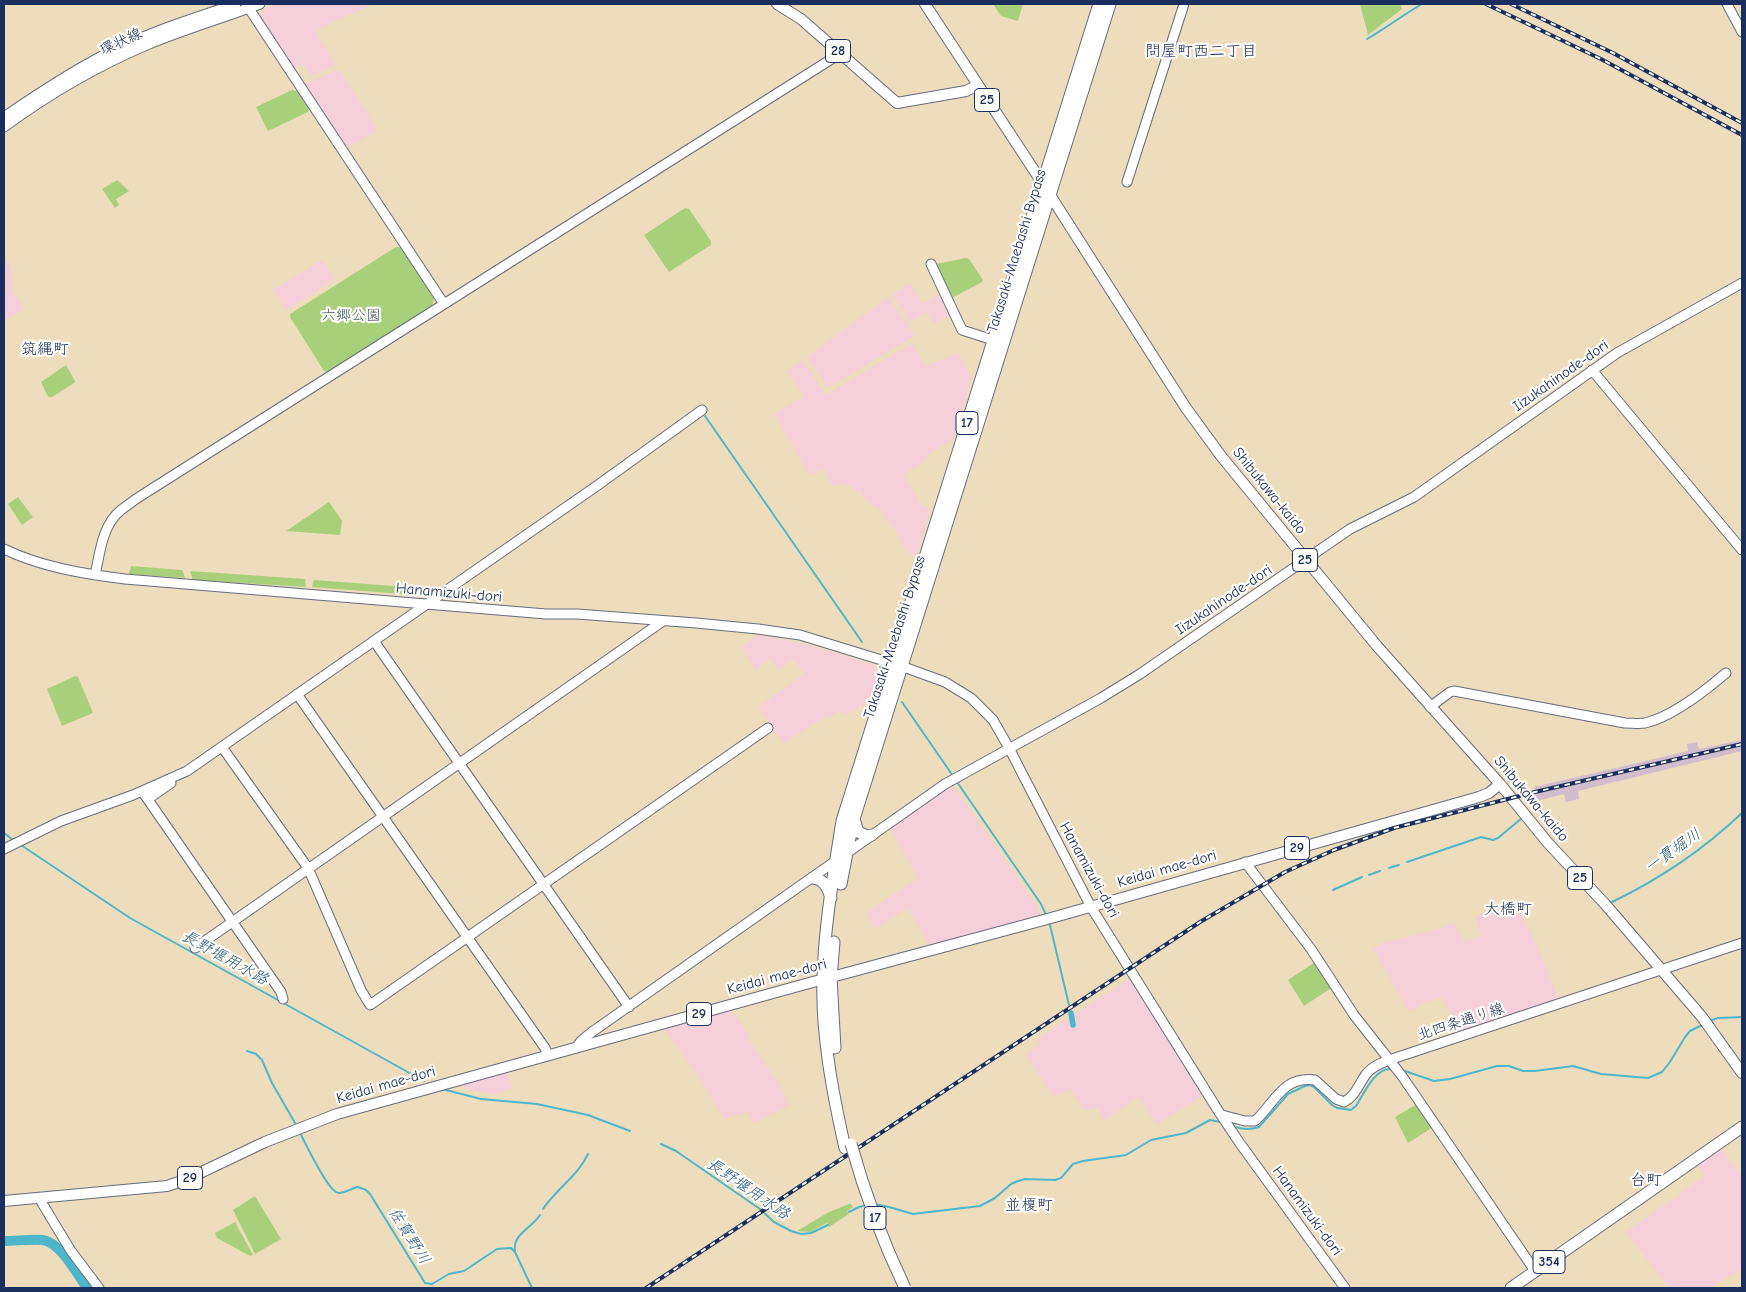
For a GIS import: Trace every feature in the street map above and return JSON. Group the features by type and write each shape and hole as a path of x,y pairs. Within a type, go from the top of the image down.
{"highway":[{"name":"Takasaki-Maebashi Bypass","path":"898,1288 880,1251 862,1204 848,1146 827,979 831,899 896,665 993,340 1100,4"},
{"name":"Takasaki-Maebashi Bypass","path":"827,979 836,912 841,859 842,821 850,793 896,665 1050,196 1110,4"},
{"path":"854,817 858,832 872,836"},
{"path":"813,878 819,879 825,884 831,899"},
{"name":"354","path":"1511,1288 1742,1127"},
{"name":"Takasaki-Maebashi Bypass","path":"848,1146 872,1210 905,1288"}],"main road":[{"name":"28","path":"777,4 795,14 897,103 966,91 978,85"},
{"name":"Shibukawa-kaido","path":"925,4 1186,408 1221,456 1430,707 1500,784 1555,850 1605,904 1707,1023 1742,1073"},
{"name":"Keidai mae-dori","path":"4,1201 167,1186 185,1180 291,1130 337,1114 1091,907 1479,797 1489,793 1500,784"}],"street":[{"name":"環状線","path":"4,117 66,76 106,54 144,37 236,4"},
{"name":"環状線","path":"4,127 47,97 113,60 150,43 247,6 260,4"},
{"path":"1127,182 1184,4"},
{"path":"1727,4 1742,32"},
{"path":"247,6 444,304"},
{"path":"94,575 106,532 120,511 150,490 841,53"},
{"path":"931,264 962,330 993,340"},
{"name":"Iizukahinode-dori","path":"576,1048 584,1038 945,784 1101,698 1140,674 1350,529 1414,497 1616,353 1742,283"},
{"path":"1592,370 1742,550"},
{"path":"4,849 61,820 145,795 187,771 702,410"},
{"name":"Hanamizuki-dori","path":"4,550 40,563 94,575 193,586 758,629 800,635 945,682 971,698 992,720 1009,748 1091,907 1225,1121 1345,1288"},
{"path":"195,948 232,920 664,621"},
{"path":"374,641 629,1007"},
{"path":"1430,707 1454,691 1625,723 1644,723 1666,714 1704,692 1726,673"},
{"path":"298,694 548,1055"},
{"path":"222,747 308,868 360,990 370,1005 768,728"},
{"path":"145,795 281,992 283,999"},
{"path":"1245,862 1311,949 1354,1015 1394,1066 1535,1271"},
{"name":"北四条通り線","path":"1225,1121 1254,1120 1287,1085 1302,1080 1315,1080 1336,1098 1344,1102 1352,1096 1370,1070 1379,1064 1394,1066 1742,943"},
{"path":"590,1044 589,1037 597,1030"},
{"path":"39,1198 71,1251 99,1288"}],"shaded area":[{"path":"278,4 369,4 370,6 318,29 317,34 335,62 334,66 311,76 303,64 294,69 260,16 266,8"},
{"path":"337,70 340,71 377,128 376,132 347,147 306,87 306,84"},
{"path":"4,254 11,270 12,290 24,309 4,321"},
{"path":"322,260 335,279 288,309 285,308 273,290"},
{"path":"910,283 922,304 941,293 950,315 935,324 926,312 910,322 894,294"},
{"path":"887,298 890,299 914,334 913,337 831,386 827,386 808,359 808,356"},
{"path":"912,343 926,366 958,353 972,378 953,439 928,455 926,461 903,475 919,504 931,509 916,558 903,547 895,529 890,525 880,509 866,501 860,490 856,492 852,487 843,483 833,486 823,469 810,475 774,414 804,396 787,371 803,360 826,395"},
{"path":"758,635 812,646 875,665 880,676 870,708 866,703 845,715 839,711 830,718 827,715 784,744 758,707 804,674 793,659 778,670 770,659 756,670 741,647"},
{"path":"1742,740 1742,751 1578,791 1579,799 1566,802 1564,794 1537,801 1534,787 1688,751 1687,744 1697,742 1699,749"},
{"path":"953,785 1037,906 1041,916 930,946 908,908 876,929 866,913 918,878 890,828"},
{"path":"1515,901 1542,957 1558,998 1557,1000 1461,1032 1441,997 1432,1002 1430,1000 1409,1012 1373,948 1383,943 1435,930 1454,923 1464,942 1482,935 1475,917"},
{"path":"1130,978 1204,1095 1157,1124 1138,1097 1103,1122 1099,1108 1084,1110 1070,1089 1053,1097 1026,1054 1040,1044 1037,1039"},
{"path":"730,1009 749,1035 747,1037 778,1082 790,1105 754,1123 748,1112 724,1119 700,1079 664,1028"},
{"path":"506,1072 513,1088 496,1094 470,1090 458,1085"},
{"path":"1722,1149 1742,1177 1742,1269 1710,1288 1669,1288 1626,1232 1680,1196 1679,1194 1705,1176 1698,1165"}],"green space":[{"path":"993,4 1023,4 1018,21 1001,16"},
{"path":"1360,4 1400,4 1402,9 1368,35"},
{"path":"292,90 297,91 309,109 308,112 268,131 256,107"},
{"path":"117,180 129,191 116,199 119,205 115,208 102,189"},
{"path":"685,208 689,209 711,241 711,245 669,272 644,235"},
{"name":"六郷公園","path":"396,247 400,247 434,298 432,306 327,372 324,371 290,317 290,314"},
{"path":"969,259 983,280 952,298 949,297 934,268 936,264"},
{"path":"66,365 75,381 74,383 52,397 48,397 41,382"},
{"path":"18,497 33,517 22,525 8,504"},
{"path":"329,502 342,521 340,535 286,531"},
{"path":"131,566 182,570 185,578 129,574"},
{"path":"190,571 305,579 306,587 193,580"},
{"path":"314,580 437,590 428,596 312,587"},
{"path":"75,676 78,677 93,713 62,726 47,689"},
{"path":"1315,962 1333,987 1304,1006 1288,980"},
{"path":"1417,1104 1433,1127 1408,1143 1395,1117"},
{"path":"255,1196 281,1239 255,1254 233,1210"},
{"path":"849,1204 853,1207 847,1211 849,1214 829,1227 827,1223 810,1232 797,1231 829,1212"},
{"path":"235,1222 253,1255 250,1256 217,1238 215,1233"}],"waterway":[{"path":"1367,39 1422,4"},
{"path":"705,416 862,642"},
{"path":"902,702 953,776"},
{"path":"957,782 1041,904 1046,915"},
{"name":"一貫堀川","path":"1612,902 1681,862 1742,813"},
{"name":"一貫堀川","path":"1407,862 1481,837 1493,840 1522,818"},
{"name":"長野堰用水路","path":"4,833 13,840"},
{"name":"長野堰用水路","path":"21,845 130,918 424,1081"},
{"name":"一貫堀川","path":"1389,868 1399,865"},
{"name":"一貫堀川","path":"1369,875 1380,871"},
{"name":"一貫堀川","path":"1333,890 1362,877"},
{"path":"1049,921 1069,1005"},
{"path":"1071,1013 1073,1025"},
{"name":"長野堰用水路","path":"1709,1021 1718,1018 1742,1017"},
{"name":"長野堰用水路","path":"1405,1071 1434,1081 1450,1079 1497,1066 1509,1066 1523,1071 1573,1066 1601,1074 1648,1078 1662,1072 1690,1031 1702,1025"},
{"name":"佐賀野川","path":"247,1051 256,1054 262,1060 272,1083 295,1123"},
{"name":"長野堰用水路","path":"1236,1127 1242,1129 1259,1127 1288,1094 1310,1085 1332,1105 1337,1108 1351,1110 1356,1106 1374,1078 1384,1070 1390,1069"},
{"name":"長野堰用水路","path":"442,1089 481,1099 537,1104 588,1115 630,1131"},
{"name":"長野堰用水路","path":"874,1204 913,1214 980,1206 995,1198 1011,1184 1018,1181 1025,1179 1055,1180 1061,1178 1073,1164 1126,1155 1151,1140 1186,1133 1210,1120 1221,1122"},
{"name":"佐賀野川","path":"301,1135 324,1177 335,1191 341,1193 358,1187 370,1194 425,1283 432,1284 449,1274 464,1271 497,1249 511,1248 515,1252 532,1288"},
{"name":"長野堰用水路","path":"661,1144 676,1151 760,1209 774,1222 791,1231 801,1234 811,1233 828,1225"},
{"path":"543,1209 579,1169 588,1154"},
{"name":"長野堰用水路","path":"849,1212 867,1205"},
{"path":"515,1252 516,1241 519,1236 540,1215"},
{"path":"4,1241 43,1240 50,1242 68,1260 87,1288"}],"railway":[{"path":"1486,4 1601,59 1742,135"},
{"path":"1511,4 1613,53 1742,123"},
{"path":"646,1288 1200,922 1285,872 1334,850 1394,828 1535,792 1742,744"}],"district":[{"name":"問屋町西二丁目","path":"1201,51"},
{"name":"筑縄町","path":"45,349"},
{"name":"大橋町","path":"1508,909"},
{"name":"台町","path":"1646,1180"},
{"name":"並榎町","path":"1029,1205"}]}
